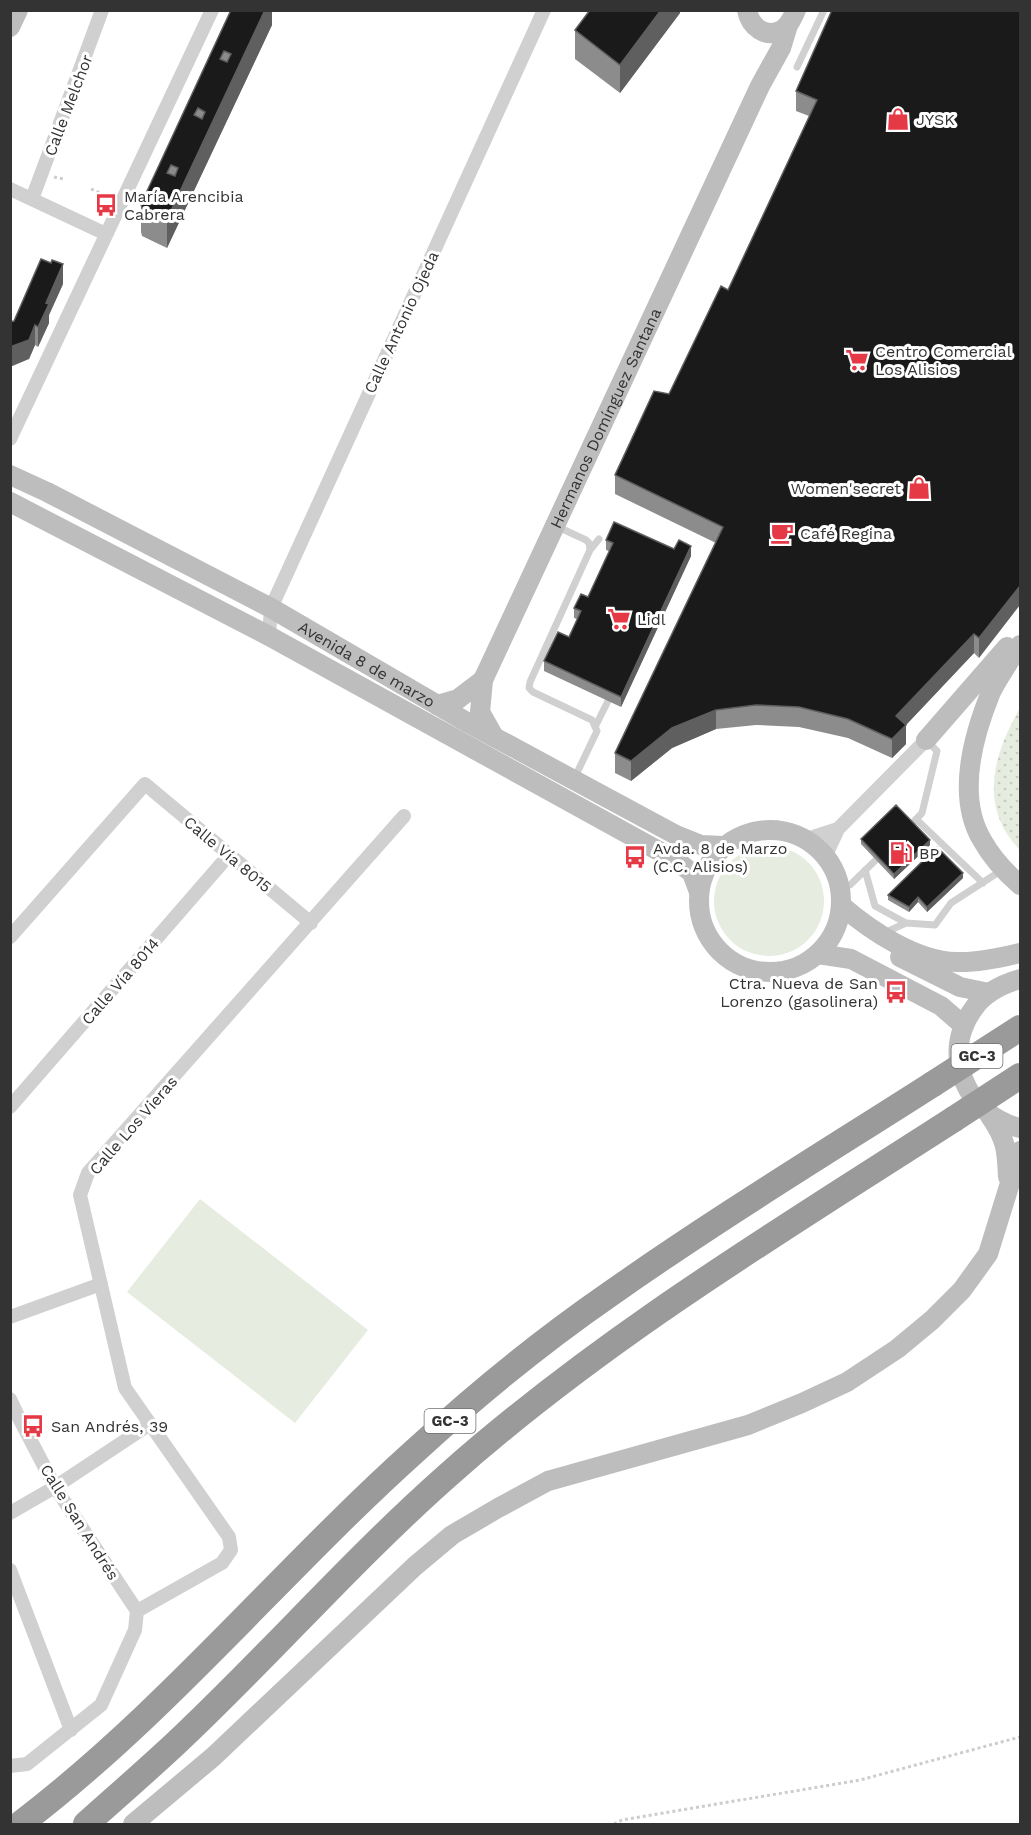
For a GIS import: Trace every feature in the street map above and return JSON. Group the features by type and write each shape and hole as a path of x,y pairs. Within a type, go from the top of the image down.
{"highway":[{"name":"GC-3","path":"20,1824 58,1795 143,1719 300,1561 407,1458 507,1372 609,1295 714,1224 1020,1028"},
{"name":"GC-3","path":"86,1824 175,1744 329,1589 446,1477 539,1399 638,1325 1020,1076"}],"street":[{"path":"10,27 18,10"},
{"name":"Calle Melchor","path":"32,199 102,10"},
{"path":"10,439 212,10"},
{"name":"Calle Antonio Ojeda","path":"269,636 271,608 544,10"},
{"path":"747,10 749,20 761,31 765,55 760,87"},
{"path":"761,31 776,32 793,15"},
{"path":"760,87 781,48 793,15"},
{"name":"Hermanos Domínguez Santana","path":"494,737 480,712 483,680 760,87"},
{"path":"10,189 106,234"},
{"name":"Avenida 8 de marzo","path":"10,475 271,608 470,724 676,835 701,845 723,846"},
{"name":"Avenida 8 de marzo","path":"10,502 269,636 677,861 692,873 699,892"},
{"path":"826,855 838,829 926,740 1020,633"},
{"path":"1020,645 992,691 979,727 969,777 969,801 981,838 1002,870 1020,885"},
{"name":"Hermanos Domínguez Santana","path":"437,705 458,699 483,680"},
{"name":"Calle Vía 8015","path":"10,937 145,784 311,923"},
{"name":"Calle Los Vieras","path":"137,1611 222,1563 231,1550 229,1537 125,1388 80,1195 88,1173 404,816"},
{"path":"841,903 832,936 818,954 797,967 773,973 748,969 726,958 709,940 700,917 699,892 703,875 711,859 723,846 742,834 764,829 786,830 807,838 826,855 836,871 841,903 858,932 880,948 960,987 988,993"},
{"path":"807,838 838,829"},
{"name":"Calle Vía 8014","path":"10,1107 229,855"},
{"path":"841,903 879,935 920,954 955,962 994,960 1020,953"},
{"path":"818,954 851,959 941,1005 964,1026"},
{"path":"1009,1185 1007,1156 1002,1134 990,1116 972,1098 961,1075 958,1050 964,1026 974,1008 988,993 1020,979"},
{"path":"990,1116 1020,1128"},
{"path":"133,1824 213,1757 415,1566 452,1535 548,1481 748,1425 802,1403 847,1382 897,1349 932,1320 962,1290 988,1254 1020,1150"},
{"path":"10,1317 101,1284"},
{"name":"Calle San Andrés","path":"10,1398 55,1487 137,1611"},
{"path":"10,1513 55,1487 150,1424"},
{"path":"10,1570 71,1730"},
{"path":"10,1766 27,1764 101,1705 135,1630 137,1611"}],"lane":[{"path":"797,67 824,10"},
{"path":"556,526 586,540 590,543 590,550"},
{"path":"586,540 599,539 610,543"},
{"path":"573,779 597,731 592,720 533,693 529,688 590,550 599,539"},
{"path":"595,727 608,701"},
{"path":"902,834 922,813 938,751 926,740"},
{"path":"916,819 983,883"},
{"path":"841,903 850,885 887,848"},
{"path":"865,870 875,906 906,923 935,925 951,903 1002,870"},
{"path":"879,935 906,923"}],"path":[{"path":"50,177 64,179"},
{"path":"91,189 116,200"},
{"path":"614,1824 622,1820 860,1780 1020,1737"}],"shaded area":[{"path":"1020,708 1020,850 998,816 994,799 994,780 1003,744"},
{"path":"769,846 790,850 808,862 820,880 824,901 820,922 808,940 790,952 769,956 748,952 730,940 718,922 714,901 718,880 730,862 748,850"},
{"path":"200,1199 368,1330 295,1423 127,1292"}],"building":[{"path":"231,10 265,10 167,219 142,208 141,204","holes":["224,51 231,54 227,62 220,59","198,108 205,112 202,119 194,115","171,165 178,168 175,176 167,173"]},
{"path":"590,10 661,10 620,65 575,30"},
{"name":"Centro Comercial Los Alisios","path":"832,10 1020,10 1020,586 979,638 974,634 896,716 906,725 892,739 848,719 799,707 756,705 716,710 672,728 631,761 615,753 723,527 615,475 654,391 669,394 721,286 728,290 817,100 796,91"},
{"path":"41,259 63,264 38,327 35,325 29,340 10,347 10,322 14,321"},
{"name":"Lidl","path":"614,522 674,549 679,540 691,546 621,697 544,661 558,632 569,637 581,611 574,608 581,594 588,597 613,543 606,540"},
{"path":"896,805 930,840 894,874 861,839"},
{"path":"937,847 963,873 927,907 918,897 909,907 888,895"}],"place":[{"name":"JYSK","path":"898,119"},
{"name":"María Arencibia Cabrera","path":"106,205"},
{"name":"Centro Comercial Los Alisios","path":"857,360"},
{"name":"Women'secret","path":"919,488"},
{"name":"Café Regina","path":"782,533"},
{"name":"Lidl","path":"619,619"},
{"name":"BP","path":"901,853"},
{"name":"Avda. 8 de Marzo (C.C. Alisios)","path":"635,857"},
{"name":"Ctra. Nueva de San Lorenzo (gasolinera)","path":"896,992"},
{"name":"San Andrés, 39","path":"33,1426"}]}
